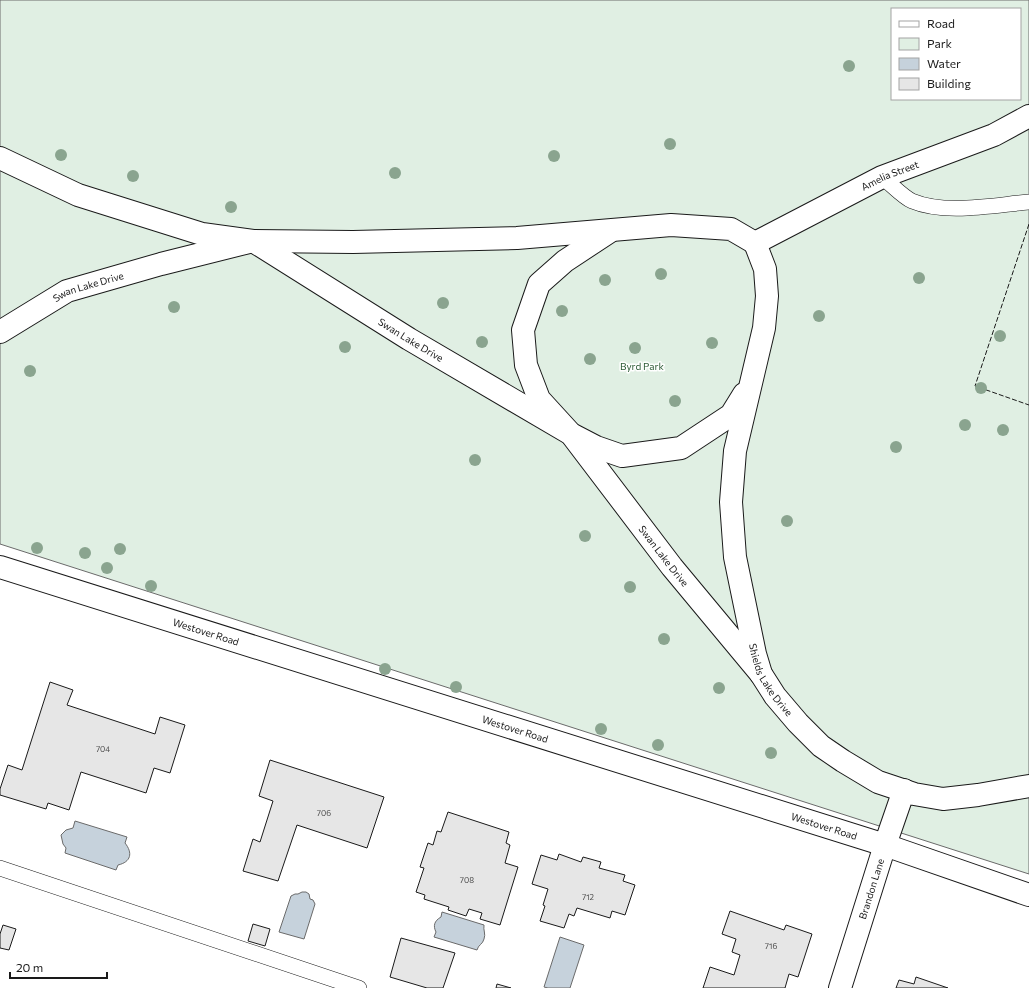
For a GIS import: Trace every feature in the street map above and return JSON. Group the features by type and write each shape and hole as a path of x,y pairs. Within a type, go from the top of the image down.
{"street":[{"name":"Amelia Street","path":"755,243 882,178 994,135 1029,116"},
{"name":"Swan Lake Drive","path":"0,158 78,195 202,234 253,241 353,242 517,238 671,225 731,229 755,243"},
{"name":"Swan Lake Drive","path":"612,230 565,261 539,284 523,330 526,365 539,400 571,434 672,567 762,674"},
{"name":"Swan Lake Drive","path":"0,332 67,290 253,241 409,339 571,434"},
{"name":"Shields Lake Drive","path":"755,243 766,269 767,296 764,328 736,451 731,502 735,557 755,654 762,674 775,696 798,723 821,746 878,782 914,794 943,798 978,795 1029,786"},
{"name":"Shields Lake Drive","path":"571,434 596,447 622,456 681,448 731,415 751,383"},
{"name":"Westover Road","path":"0,567 884,845 1029,895"},
{"name":"Brandon Lane","path":"840,988 884,845 904,790"}],"lane":[{"path":"882,178 911,200 937,207 962,208 1029,202"},
{"path":"0,868 359,988"}],"green space":[{"name":"Byrd Park","path":"0,0 1029,0 1029,874 0,544"}],"water":[{"path":"75,821 127,837 125,843 130,854 126,862 118,865 116,870 65,853 66,848 63,844 61,835 66,830 73,828"},
{"path":"302,892 309,894 310,899 313,900 315,904 304,939 279,932 291,896"},
{"path":"442,912 484,925 485,937 477,950 434,937 436,932 435,924 441,917"},
{"path":"560,937 584,945 570,988 544,987"}],"building":[{"path":"50,682 73,690 67,705 155,734 160,717 185,725 170,773 154,768 146,793 81,772 69,810 48,803 46,809 0,795 0,789 8,765 22,770"},
{"path":"270,760 384,797 367,848 297,825 278,881 243,871 253,839 260,842 273,801 259,796"},
{"path":"448,812 509,832 506,843 510,845 505,863 518,867 500,925 480,919 482,913 469,909 466,916 448,910 449,907 424,899 425,895 416,892 424,868 420,867 428,843 433,845 437,831 441,832"},
{"path":"559,854 581,862 583,857 601,862 599,868 625,875 623,881 635,885 625,915 612,911 610,918 577,908 574,916 569,914 564,928 540,921 545,906 543,905 548,889 532,884 541,855 557,860"},
{"path":"730,911 784,930 786,925 812,934 798,977 789,974 785,988 703,988 710,967 734,975 740,955 732,952 736,939 722,934"},
{"path":"253,924 270,929 265,946 248,941"},
{"path":"3,925 16,929 9,950 0,948 0,934"},
{"path":"401,938 455,953 443,988 427,988 390,977"},
{"path":"916,977 948,988 896,988 899,980 914,984"},
{"path":"497,984 511,988 496,988"}],"fence":[{"path":"1029,224 975,386 1029,405"}]}
